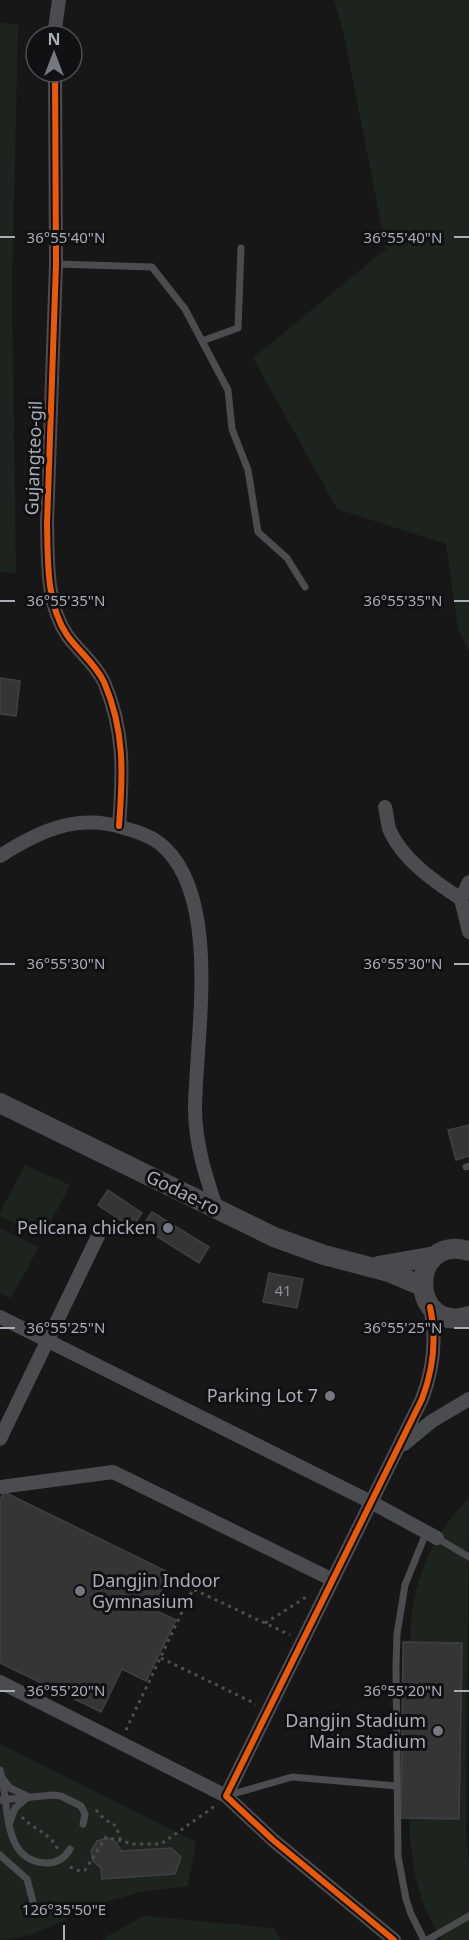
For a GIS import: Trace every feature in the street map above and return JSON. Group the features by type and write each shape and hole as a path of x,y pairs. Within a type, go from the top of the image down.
{"street":[{"path":"56,24 59,0"},
{"name":"Gujangteo-gil","path":"55,84 56,264 47,524 48,564 60,622 67,635 93,665 102,680 116,715 123,762 119,826"},
{"path":"385,807 390,830 401,847 425,875 461,899"},
{"path":"0,856 30,837 57,826 93,823 119,826 140,832 164,847 180,866 195,903 198,918 201,951 200,1018 195,1109 197,1135 206,1177 217,1210"},
{"path":"469,882 461,899 469,932"},
{"name":"Godae-ro","path":"0,1103 217,1210 303,1248 372,1267"},
{"path":"0,1439 98,1236"},
{"path":"372,1267 435,1256 449,1250 469,1251"},
{"path":"226,1796 399,1449 425,1390 434,1342 430,1307 422,1286 425,1270 435,1256"},
{"path":"372,1267 422,1286"},
{"path":"430,1307 443,1316 465,1317"},
{"path":"0,1317 371,1502 432,1536"},
{"path":"434,1342 446,1323 465,1317"},
{"path":"399,1449 432,1421 469,1399"},
{"path":"0,1487 113,1472 333,1580"},
{"path":"0,1682 226,1796 273,1840 394,1940"}],"lane":[{"path":"202,341 238,328 241,248"},
{"path":"56,264 152,267 185,309 228,390 232,429 248,470 258,532 287,558 306,587"},
{"path":"469,1557 432,1536 405,1585 398,1626 396,1667 398,1856 401,1878 411,1914 425,1940 469,1916"},
{"path":"1,1776 13,1790 29,1797"},
{"path":"1,1776 3,1799 15,1847 29,1858 45,1863 62,1859 70,1849"},
{"path":"226,1796 292,1777 397,1786"},
{"path":"3,1799 59,1795 81,1805 85,1814 83,1824"},
{"path":"9,1827 15,1808 29,1797"},
{"path":"0,1813 9,1827"},
{"path":"0,1855 27,1879 36,1913"}],"path":[{"path":"264,1623 333,1580"},
{"path":"120,1742 193,1589 303,1641"},
{"path":"160,1658 269,1710"},
{"path":"15,1808 32,1826 50,1836 62,1859 69,1866 80,1871 85,1870 106,1838 121,1842 161,1844 194,1822 226,1796"},
{"path":"81,1805 96,1809 104,1819 116,1826 121,1842"}],"shaded area":[{"path":"334,0 469,0 469,651 458,629 446,544 337,509 253,358 386,249 344,35"},
{"path":"0,22 18,25 12,292 16,573 0,572"},
{"path":"25,1165 70,1185 43,1237 0,1217 0,1212"},
{"path":"0,1228 39,1247 11,1298 0,1293"},
{"name":"Dangjin Stadium Main Stadium","path":"469,1498 466,1832 469,1865 469,1940 442,1940 429,1916 420,1892 411,1843 409,1793 411,1621 417,1586 429,1554 446,1525"},
{"path":"0,1744 196,1842 188,1886 141,1892 103,1903 31,1935 0,1940"},
{"path":"144,1916 274,1928 281,1940 101,1940"}],"building":[{"path":"0,678 20,681 16,716 0,714"},
{"path":"469,1125 469,1156 456,1160 448,1130"},
{"path":"108,1190 142,1213 132,1228 98,1205"},
{"path":"152,1212 209,1247 199,1263 142,1227"},
{"path":"269,1273 303,1279 297,1308 263,1302"},
{"name":"Dangjin Indoor Gymnasium","path":"4,1492 170,1573 152,1609 176,1620 146,1681 122,1669 101,1712 0,1663 0,1500"},
{"path":"403,1642 462,1643 459,1819 401,1818"},
{"path":"108,1838 116,1842 121,1851 171,1848 181,1857 175,1874 102,1879 101,1868 93,1861 91,1851 97,1841"}],"cycle path":[{"path":"55,84 56,264 47,524 48,567 52,596 60,623 100,675 116,718 122,771 119,826"},
{"path":"394,1940 273,1840 226,1796 422,1399 433,1354 430,1307"}],"place":[{"name":"Pelicana chicken","path":"168,1228"},
{"name":"Parking Lot 7","path":"330,1396"},
{"name":"Dangjin Indoor Gymnasium","path":"80,1591"},
{"name":"Dangjin Stadium Main Stadium","path":"438,1731"}]}
